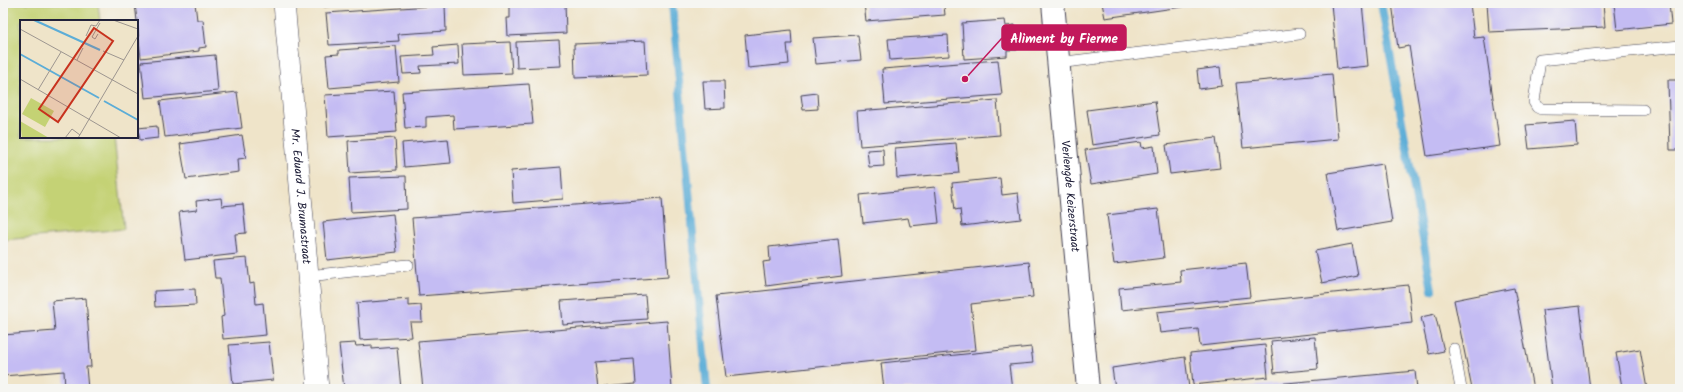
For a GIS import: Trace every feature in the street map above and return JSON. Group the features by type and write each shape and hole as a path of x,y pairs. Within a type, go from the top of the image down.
{"main road":[{"name":"Verlengde Keizerstraat","path":"1053,3 1057,63 1088,389"}],"street":[{"name":"Mr. Eduard J. Brumastraat","path":"284,3 318,389"}],"lane":[{"path":"1057,63 1299,34"},
{"path":"1643,110 1541,108 1535,105 1534,102 1540,60 1680,46"},
{"path":"308,276 408,265"},
{"path":"1454,350 1461,389"}],"green space":[{"path":"3,3 98,3 100,20 20,20 20,138 114,138 124,229 3,240"}],"building":[{"path":"135,3 195,3 197,20 203,20 206,47 199,48 199,51 141,58"},
{"path":"324,3 362,3 362,4 324,7"},
{"path":"510,3 565,3 566,33 508,36 507,18 510,18"},
{"path":"864,3 981,4 944,6 945,15 866,21"},
{"path":"1102,3 1194,3 1195,5 1105,18"},
{"path":"1331,3 1362,3 1368,66 1337,69"},
{"path":"1392,3 1470,3 1474,38 1484,37 1500,146 1427,156 1409,46 1398,48"},
{"path":"1487,3 1603,3 1605,27 1489,32"},
{"path":"1614,3 1669,3 1671,24 1617,30"},
{"path":"445,5 446,31 398,34 399,41 329,45 326,13"},
{"path":"1005,20 1006,26 1015,25 1017,50 1007,50 1007,56 964,59 962,23"},
{"path":"791,30 792,44 787,44 789,64 748,68 745,35"},
{"path":"858,35 861,60 816,64 813,38"},
{"path":"948,35 949,56 890,60 888,39"},
{"path":"559,40 561,66 517,68 516,42"},
{"path":"645,41 647,75 575,78 574,44"},
{"path":"510,42 512,73 464,75 462,44"},
{"path":"458,45 459,64 420,66 421,73 403,74 401,57 434,55 433,47"},
{"path":"396,46 399,82 329,88 326,55 339,54 339,50"},
{"path":"215,55 218,91 145,98 141,62"},
{"path":"998,60 1002,95 885,104 882,69"},
{"path":"1220,67 1222,86 1199,89 1197,70"},
{"path":"1332,74 1338,139 1243,148 1236,83"},
{"path":"1668,80 1680,80 1680,150 1670,150"},
{"path":"703,81 724,81 725,108 705,109"},
{"path":"529,84 533,124 454,129 453,115 426,117 426,127 405,128 402,92"},
{"path":"394,91 397,132 328,137 325,95"},
{"path":"237,92 242,128 165,137 160,101"},
{"path":"817,93 818,109 803,110 801,95"},
{"path":"997,100 1000,135 860,146 857,111"},
{"path":"1155,101 1160,135 1092,145 1087,110"},
{"path":"1575,121 1577,145 1529,149 1526,125"},
{"path":"157,126 158,138 140,140 138,128"},
{"path":"242,135 246,158 238,159 239,172 186,179 180,144"},
{"path":"395,138 397,170 350,173 348,141"},
{"path":"1216,138 1220,168 1170,174 1166,145"},
{"path":"448,139 451,163 404,167 402,143"},
{"path":"1141,142 1142,148 1154,146 1157,174 1091,184 1085,150"},
{"path":"956,143 959,173 897,178 895,148"},
{"path":"883,149 884,166 869,167 867,150"},
{"path":"1383,164 1392,222 1338,231 1328,173"},
{"path":"561,167 563,199 513,203 511,171"},
{"path":"406,176 407,209 351,212 349,178"},
{"path":"1000,178 1002,195 1018,193 1021,219 962,226 960,209 955,210 952,183"},
{"path":"935,187 939,223 910,226 908,218 863,223 860,195"},
{"path":"221,198 222,206 243,204 246,233 235,234 237,254 185,260 179,212 197,210 196,201"},
{"path":"662,198 668,277 419,296 412,218"},
{"path":"1158,209 1164,258 1114,264 1107,215"},
{"path":"393,214 397,252 327,260 323,222"},
{"path":"838,239 842,276 766,286 763,262 770,261 769,247"},
{"path":"1352,244 1358,276 1322,283 1315,251"},
{"path":"247,258 250,284 254,283 256,304 263,303 266,335 223,339 221,317 224,316 220,278 215,278 213,261"},
{"path":"1029,262 1033,297 971,304 976,350 726,377 716,296"},
{"path":"1246,263 1250,297 1121,310 1119,288 1181,282 1180,270"},
{"path":"1408,285 1412,323 1200,346 1198,329 1160,333 1157,312"},
{"path":"1514,288 1533,389 1472,389 1454,300"},
{"path":"195,289 196,305 155,307 154,291"},
{"path":"645,295 647,319 563,325 561,301"},
{"path":"86,298 91,367 86,367 88,389 65,389 64,371 3,376 3,335 55,331 52,301"},
{"path":"409,299 409,306 421,305 422,322 410,322 412,337 360,340 357,303"},
{"path":"1580,306 1590,389 1552,389 1542,310"},
{"path":"1435,314 1444,351 1429,354 1421,317"},
{"path":"667,321 672,389 604,389 604,387 636,384 634,359 595,362 598,389 423,389 418,341"},
{"path":"1315,337 1318,369 1274,373 1271,341"},
{"path":"269,342 273,380 233,384 229,345"},
{"path":"355,343 356,346 372,345 372,349 397,347 401,389 344,389 339,344"},
{"path":"1265,345 1268,377 1193,385 1190,353"},
{"path":"1031,347 1033,363 1009,365 1012,389 884,389 881,363"},
{"path":"1640,349 1647,389 1618,389 1622,387 1616,353"},
{"path":"1185,357 1189,388 1115,389 1112,368"},
{"path":"1415,371 1417,389 1233,389 1233,388"},
{"path":"274,386 274,389 249,389 249,388"}],"waterway":[{"path":"672,3 707,389"},
{"path":"1381,3 1432,290"}],"place":[{"name":"Aliment by Fierme","path":"965,79"}]}
